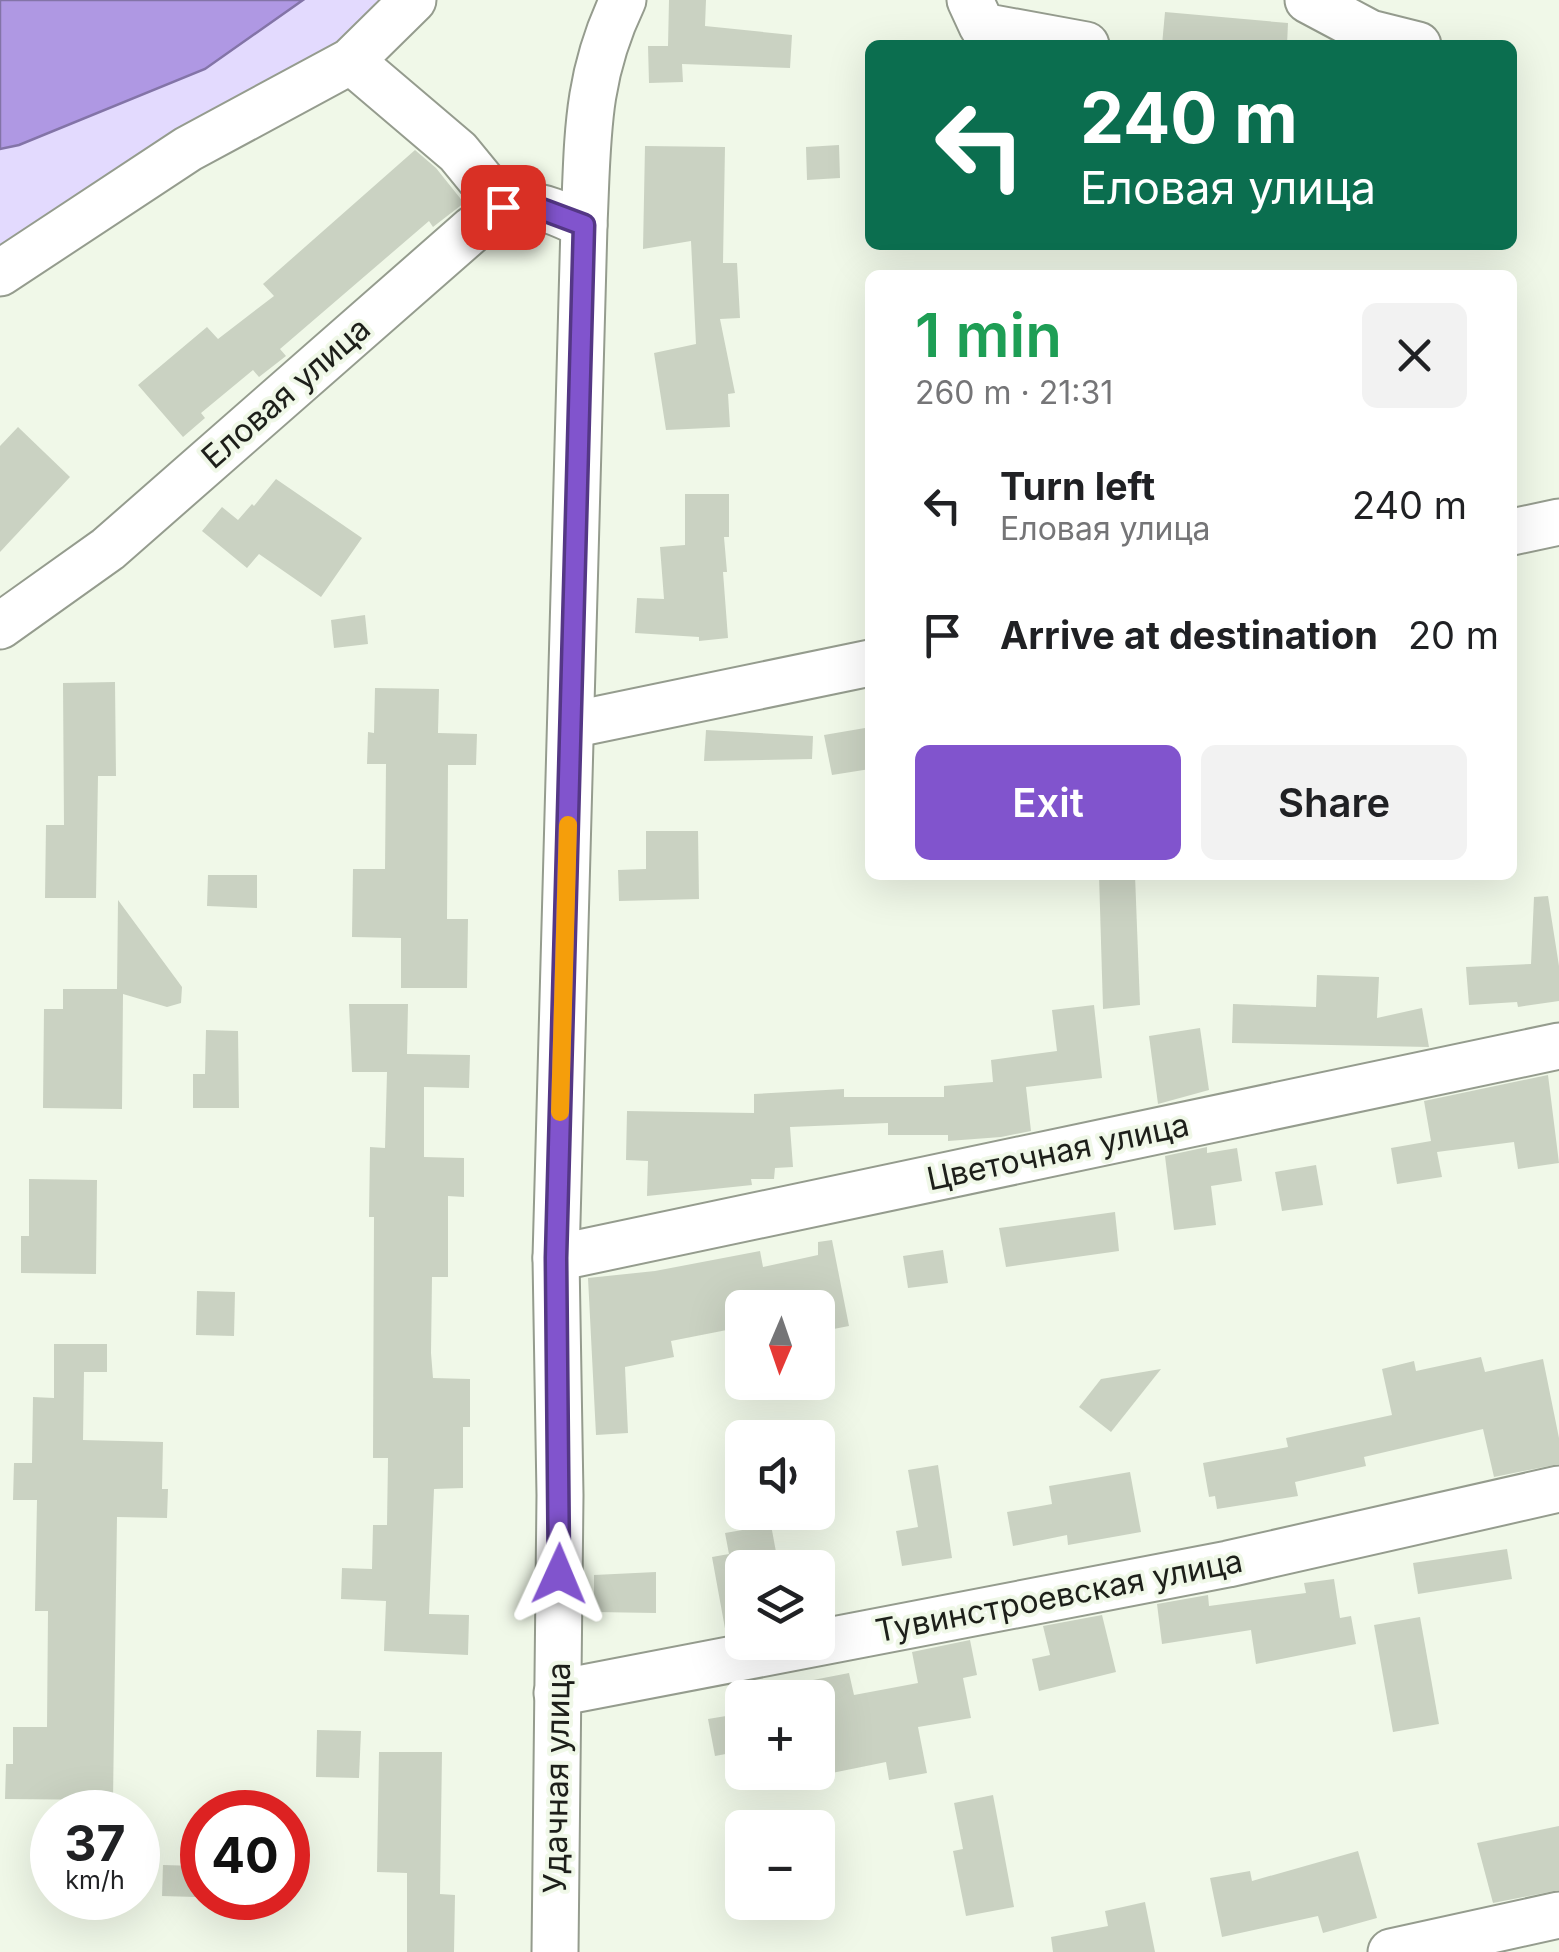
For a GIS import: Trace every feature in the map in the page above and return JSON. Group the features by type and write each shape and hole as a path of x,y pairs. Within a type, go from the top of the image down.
{"street":[{"path":"0,273 188,149 352,61 413,0"},
{"name":"Удачная улица","path":"555,1952 560,1496 556,1258 584,225 590,98 602,48 623,0"},
{"path":"970,0 982,26 1059,40"},
{"path":"1308,0 1370,33 1398,40"},
{"path":"352,61 458,152 503,207 533,206 584,225"},
{"name":"Еловая улица","path":"0,626 108,549 473,228 503,207"},
{"path":"1517,531 1559,522"},
{"path":"571,724 865,664"},
{"name":"Цветочная улица","path":"556,1258 1559,1046"},
{"name":"Тувинстроевская улица","path":"558,1693 1228,1564 1559,1488"},
{"path":"1391,1952 1559,1915"}],"shaded area":[{"path":"0,0 303,0 205,69 19,145 0,149"},
{"path":"303,0 385,0 326,53 0,252 0,149 19,145 205,69"}],"building":[{"path":"669,0 706,0 705,26 792,35 790,68 682,64 683,82 649,83 648,46 668,46"},
{"path":"1165,12 1288,23 1287,40 1162,40"},
{"path":"839,145 840,178 807,180 806,147"},
{"path":"645,146 725,147 723,263 737,263 740,318 720,319 735,393 728,394 730,427 666,430 654,353 696,344 691,241 643,249"},
{"path":"415,150 436,168 464,203 433,227 429,221 280,349 286,356 259,377 253,370 201,413 205,418 183,437 138,385 207,327 218,339 274,296 263,284"},
{"path":"18,427 70,477 0,552 0,446"},
{"path":"276,479 362,538 321,597 259,554 247,568 202,531 222,507 238,520"},
{"path":"685,494 729,494 729,537 724,537 727,572 723,572 728,638 699,641 699,637 635,633 637,598 664,599 660,547 685,545"},
{"path":"365,615 368,644 334,648 331,620"},
{"path":"115,682 116,776 98,776 96,898 45,898 46,825 64,825 63,683"},
{"path":"375,688 439,689 438,733 477,734 476,765 448,765 447,919 468,919 467,988 401,988 401,938 352,937 353,869 385,869 386,764 367,764 368,732 374,733"},
{"path":"865,728 865,770 832,775 824,735"},
{"path":"706,730 813,736 812,759 704,761"},
{"path":"646,831 698,831 699,899 619,901 618,870 646,869"},
{"path":"208,875 257,875 257,908 207,906"},
{"path":"1099,880 1135,880 1140,1005 1103,1009"},
{"path":"1548,896 1559,966 1559,1001 1518,1007 1517,1002 1469,1005 1466,967 1531,964 1534,897"},
{"path":"118,900 182,987 181,1003 167,1007 123,994 122,1109 43,1108 44,1009 63,1009 63,989 117,989"},
{"path":"1317,975 1379,977 1377,1018 1422,1008 1429,1047 1232,1043 1233,1004 1316,1007"},
{"path":"349,1004 408,1004 407,1054 470,1055 469,1088 424,1087 424,1157 464,1158 464,1197 448,1196 448,1277 432,1277 433,1378 470,1379 470,1427 463,1427 463,1488 434,1489 429,1614 469,1615 468,1655 384,1651 386,1601 341,1599 342,1568 372,1569 373,1525 387,1525 388,1458 373,1458 374,1217 369,1217 370,1147 385,1148 387,1072 352,1072"},
{"path":"1094,1005 1102,1078 1026,1087 1031,1131 948,1141 948,1135 888,1135 888,1123 790,1127 793,1167 775,1168 774,1179 751,1179 752,1185 647,1196 648,1161 626,1160 627,1111 754,1113 754,1094 844,1089 844,1097 944,1097 944,1086 993,1082 991,1060 1057,1051 1052,1010"},
{"path":"1200,1028 1209,1090 1158,1104 1149,1036"},
{"path":"206,1030 238,1031 239,1108 193,1108 193,1074 205,1074"},
{"path":"1548,1075 1559,1163 1518,1169 1514,1142 1437,1152 1442,1177 1397,1184 1391,1148 1431,1141 1424,1101"},
{"path":"1207,1147 1207,1153 1237,1148 1242,1181 1211,1186 1216,1225 1174,1230 1165,1156"},
{"path":"1316,1165 1323,1205 1282,1211 1275,1172"},
{"path":"29,1179 97,1180 96,1274 21,1273 21,1236 29,1236"},
{"path":"1115,1212 1119,1251 1006,1267 999,1228"},
{"path":"832,1240 849,1326 835,1329 835,1290 725,1290 725,1330 671,1341 674,1357 625,1367 628,1433 596,1435 588,1278 655,1271 760,1251 763,1267 818,1255 818,1242"},
{"path":"943,1250 948,1283 908,1288 903,1256"},
{"path":"197,1291 235,1292 234,1336 196,1335"},
{"path":"54,1344 107,1344 107,1372 84,1372 83,1440 163,1442 162,1489 168,1489 167,1518 117,1517 113,1790 30,1790 30,1799 5,1799 6,1764 13,1764 13,1727 47,1727 48,1611 35,1611 37,1500 13,1500 14,1463 32,1463 33,1397 54,1398"},
{"path":"1481,1357 1485,1372 1543,1359 1559,1438 1559,1464 1494,1477 1483,1429 1364,1457 1366,1466 1295,1482 1298,1496 1217,1509 1215,1496 1209,1497 1203,1463 1288,1447 1286,1438 1392,1415 1382,1369 1414,1361 1416,1371"},
{"path":"1161,1369 1111,1432 1079,1407 1101,1379"},
{"path":"938,1465 952,1558 902,1566 896,1531 918,1527 908,1470"},
{"path":"1130,1472 1141,1532 1068,1545 1067,1535 1013,1546 1007,1512 1052,1504 1049,1486"},
{"path":"772,1530 776,1550 728,1550 725,1533"},
{"path":"1507,1549 1512,1579 1418,1594 1413,1563"},
{"path":"725,1555 725,1628 712,1557"},
{"path":"656,1572 656,1613 594,1612 594,1575"},
{"path":"1334,1579 1340,1618 1351,1616 1356,1644 1256,1664 1251,1630 1162,1644 1157,1604 1208,1595 1209,1606 1306,1593 1304,1583"},
{"path":"1102,1615 1116,1672 1039,1691 1032,1659 1050,1655 1043,1626"},
{"path":"1420,1617 1439,1724 1393,1732 1374,1625"},
{"path":"970,1640 977,1675 963,1678 971,1718 918,1727 927,1773 889,1780 886,1762 835,1772 835,1680 813,1680 849,1673 854,1695 918,1683 912,1652"},
{"path":"725,1716 725,1754 715,1756 708,1719"},
{"path":"317,1730 361,1731 359,1778 316,1777"},
{"path":"379,1752 442,1752 440,1894 455,1895 454,1952 407,1952 407,1873 377,1872"},
{"path":"993,1795 1014,1907 966,1916 953,1851 963,1849 954,1803"},
{"path":"1559,1826 1559,1890 1493,1903 1477,1843"},
{"path":"1358,1851 1377,1918 1323,1933 1318,1916 1222,1937 1210,1878 1250,1871 1252,1881"},
{"path":"163,1865 180,1866 180,1897 162,1896"},
{"path":"1145,1902 1155,1952 1053,1952 1051,1937 1108,1926 1105,1911"}],"slow traffic":[{"path":"560,1112 568,825"}],"route":[{"path":"503,207 533,206 584,225 556,1258 559,1574"}]}
